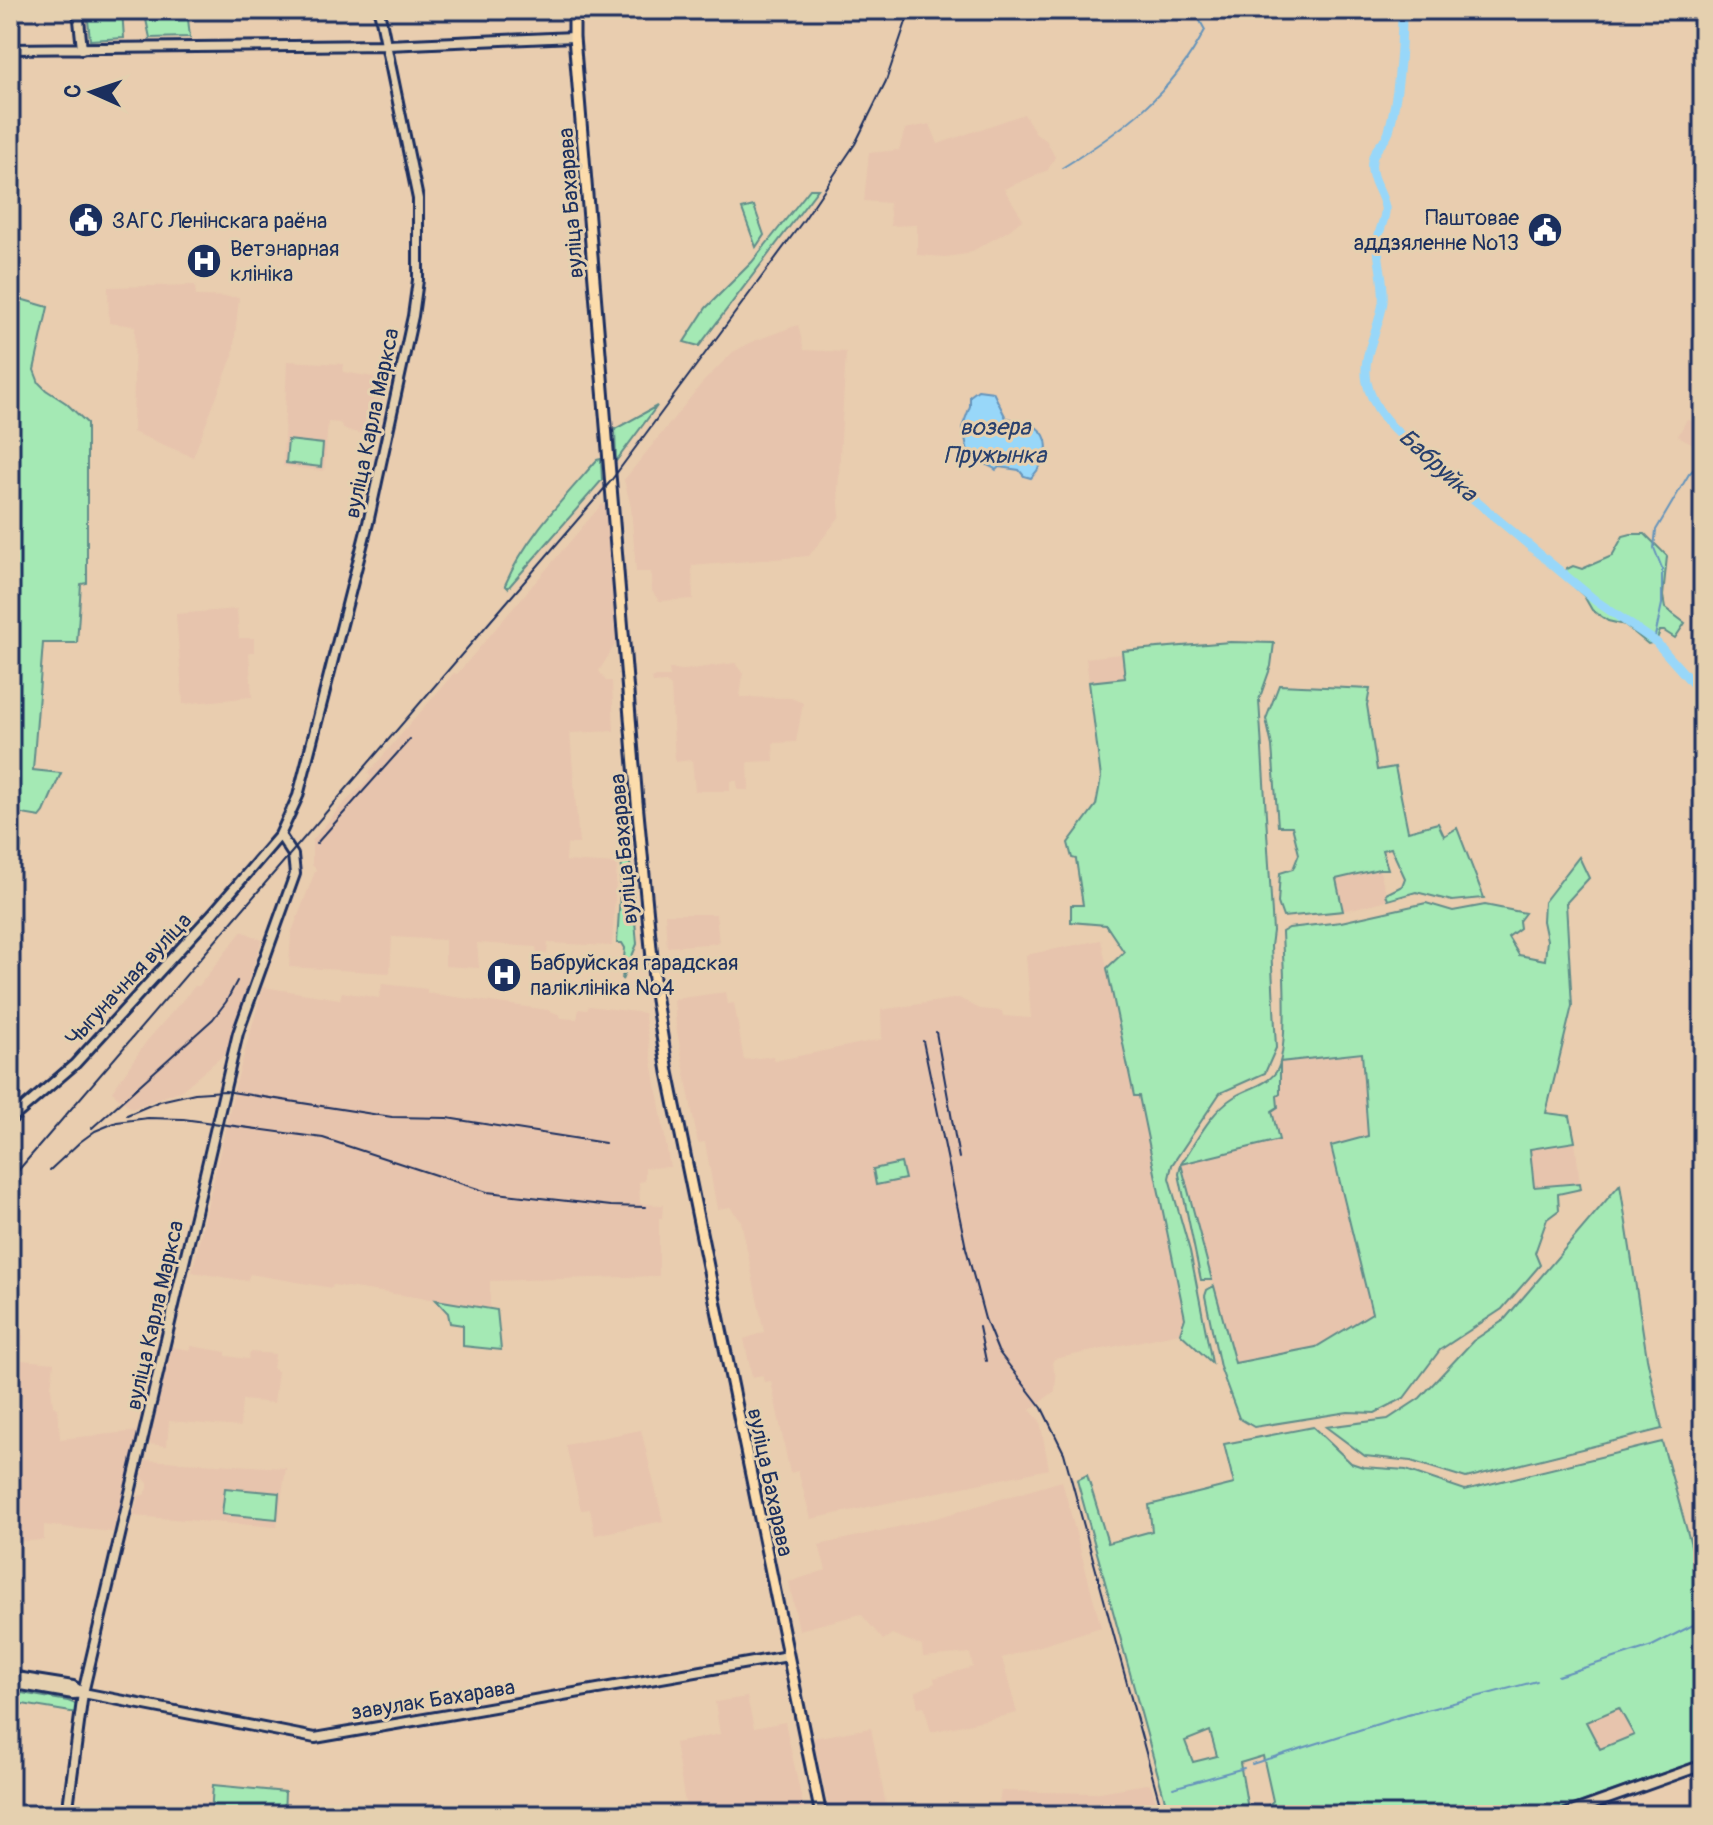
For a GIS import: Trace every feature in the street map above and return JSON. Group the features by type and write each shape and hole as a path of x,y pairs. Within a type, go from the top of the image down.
{"main road":[{"path":"78,10 82,49"},
{"name":"вуліца Карла Маркса","path":"264,854 280,835 298,796 310,757 368,523 413,316 418,267 418,199 379,10"},
{"name":"вуліца Бахарава","path":"574,10 638,816 656,1000 668,1072 821,1815"},
{"path":"10,49 387,45 574,37"},
{"name":"вуліца Карла Маркса","path":"67,1815 83,1693 238,1033 295,874 293,855 280,835"},
{"name":"Чыгуначная вуліца","path":"10,1120 75,1064 264,854"},
{"name":"завулак Бахарава","path":"83,1693 315,1738 788,1656"},
{"path":"10,1676 73,1686 83,1693"},
{"path":"10,1683 83,1693"},
{"path":"1563,1815 1703,1765"}],"shaded area":[{"path":"1024,114 1037,135 1046,140 1055,157 1048,170 1004,189 1023,219 967,254 945,257 917,255 917,225 891,226 889,203 864,201 869,153 899,150 905,129 930,124 938,144"},
{"path":"195,285 196,296 239,297 233,355 193,457 133,432 135,326 109,323 108,287"},
{"path":"798,325 804,350 846,352 838,490 840,516 809,556 692,566 693,599 659,601 652,591 651,572 636,572 631,507 624,480 703,382 733,352"},
{"path":"287,361 343,364 343,372 374,377 374,380 388,383 373,436 345,430 340,423 328,422 324,471 283,466"},
{"path":"1687,419 1703,427 1701,448 1678,436"},
{"path":"602,504 606,506 616,643 599,671 606,681 612,681 614,731 570,733 579,844 567,844 566,861 617,864 612,946 548,943 547,954 537,953 536,947 477,943 479,968 445,966 445,940 392,937 390,973 289,967 291,934 316,869 312,865 312,841 341,806 371,777 368,773"},
{"path":"237,609 239,638 254,638 254,652 249,652 252,697 183,704 176,614"},
{"path":"1122,654 1125,678 1089,682 1086,658"},
{"path":"735,663 743,674 740,697 791,698 803,703 796,742 773,743 774,761 748,762 749,790 738,790 737,781 730,781 730,791 695,791 692,760 675,762 671,686 666,682 653,683 652,677 670,677 669,669"},
{"path":"1379,868 1388,900 1343,911 1336,879"},
{"path":"665,914 716,914 719,943 667,947"},
{"path":"242,931 262,940 226,1053 182,1090 132,1109 112,1092 146,1042 195,986 199,986"},
{"path":"1101,940 1134,1095 1139,1095 1185,1318 1180,1333 1054,1359 1055,1391 1030,1410 1040,1421 1049,1469 811,1519 798,1471 790,1473 771,1381 764,1382 762,1375 752,1377 744,1339 764,1332 741,1221 730,1207 717,1209 705,1142 698,1143 676,1026 674,999 726,992 728,1004 734,1003 744,1060 773,1056 774,1061 882,1039 881,1010 959,998 980,1009 1002,1011 1003,1016 1031,1018 1026,955"},
{"path":"382,984 548,1010 561,1018 577,1019 579,1009 587,1010 589,1006 644,1013 670,1167 645,1168 645,1181 639,1182 640,1204 663,1205 662,1218 659,1218 659,1276 490,1281 490,1308 250,1274 247,1281 192,1272 235,1087 263,987 340,999 342,992 379,998"},
{"path":"1362,1053 1368,1136 1331,1147 1372,1313 1316,1347 1235,1363 1181,1164 1279,1140 1272,1111 1280,1094 1280,1062"},
{"path":"1575,1142 1580,1183 1533,1188 1530,1148"},
{"path":"10,1331 23,1335 21,1360 54,1363 51,1387 53,1406 58,1409 60,1439 140,1431 114,1532 44,1525 44,1540 10,1542"},
{"path":"191,1346 248,1359 250,1352 275,1354 273,1369 278,1371 274,1403 242,1400 240,1427 169,1421 167,1446 148,1444 171,1347 190,1350"},
{"path":"641,1430 663,1521 595,1535 590,1509 581,1510 566,1445"},
{"path":"146,1460 286,1468 277,1527 133,1516 138,1496 144,1495 148,1489 148,1483 142,1477"},
{"path":"1062,1481 1101,1627 1002,1658 1017,1713 931,1732 924,1706 918,1707 915,1692 935,1683 934,1678 973,1667 970,1653 923,1657 922,1646 892,1634 883,1640 861,1614 799,1630 789,1582 826,1570 819,1545 936,1518"},
{"path":"747,1697 754,1728 785,1722 805,1815 687,1815 675,1743 720,1734 715,1702"},
{"path":"1619,1708 1635,1735 1600,1749 1586,1722"},
{"path":"871,1728 886,1805 830,1815 813,1738"},
{"path":"1151,1785 1160,1815 997,1815 1001,1791 1094,1793"}],"green space":[{"path":"87,10 122,10 124,38 90,40"},
{"path":"144,10 187,10 190,37 150,38"},
{"path":"810,189 818,189 699,346 684,342 706,308 752,262"},
{"path":"754,206 764,235 756,247 742,209"},
{"path":"10,296 48,307 34,370 39,383 46,390 66,403 87,423 87,583 81,584 77,643 43,643 33,770 61,773 40,817 10,812"},
{"path":"657,406 616,461 615,429"},
{"path":"288,440 323,444 321,467 286,463"},
{"path":"601,459 602,480 508,588 505,585 534,535 571,489"},
{"path":"1645,534 1667,556 1663,596 1665,608 1685,623 1675,638 1660,631 1656,642 1648,644 1625,625 1608,621 1592,610 1584,596 1564,577 1567,569 1573,566 1582,569 1612,556 1623,536"},
{"path":"1230,642 1274,643 1271,666 1259,700 1273,931 1276,1048 1265,1073 1220,1093 1172,1165 1169,1178 1190,1251 1212,1363 1180,1333 1185,1318 1139,1096 1134,1096 1107,968 1124,952 1106,925 1071,922 1071,905 1083,905 1076,859 1072,858 1068,843 1096,805 1101,778 1089,682 1125,678 1122,651"},
{"path":"1279,685 1370,689 1367,705 1377,770 1395,767 1408,831 1438,823 1444,836 1457,828 1484,898 1452,901 1416,892 1388,900 1386,894 1402,886 1405,878 1391,848 1382,850 1388,869 1336,879 1343,911 1283,917 1278,903 1280,873 1293,869 1299,854 1292,826 1278,826 1272,746 1266,719"},
{"path":"10,814 20,822 21,848 10,878"},
{"path":"1579,857 1589,878 1566,903 1572,1006 1546,1113 1570,1116 1575,1142 1530,1149 1534,1187 1580,1183 1581,1189 1558,1194 1559,1210 1547,1219 1535,1253 1540,1265 1502,1309 1440,1350 1404,1398 1375,1413 1348,1412 1254,1427 1239,1418 1220,1367 1205,1296 1207,1290 1214,1286 1235,1363 1316,1347 1372,1313 1331,1146 1368,1136 1362,1053 1280,1062 1278,1107 1272,1111 1279,1140 1181,1164 1218,1110 1234,1097 1267,1081 1276,1072 1284,1026 1282,932 1289,928 1341,922 1426,903 1453,911 1485,905 1525,913 1519,921 1520,928 1508,937 1519,955 1545,960 1544,902"},
{"path":"622,862 630,863 637,944 622,980 625,948 622,943 617,943"},
{"path":"901,1163 905,1179 876,1185 873,1169"},
{"path":"1181,1164 1212,1280 1201,1280 1179,1174"},
{"path":"1620,1184 1647,1358 1662,1429 1466,1478 1411,1461 1365,1456 1326,1427 1388,1419 1420,1398 1473,1341 1504,1320"},
{"path":"436,1300 497,1310 501,1350 463,1346 463,1325 450,1323 448,1313"},
{"path":"1313,1427 1351,1463 1363,1467 1406,1470 1465,1490 1662,1442 1695,1559 1703,1557 1703,1759 1545,1815 1258,1815 1273,1801 1263,1756 1240,1763 1249,1815 1169,1815 1077,1480 1087,1475 1108,1543 1152,1531 1149,1505 1234,1484 1224,1444","holes":["1619,1708 1634,1735 1600,1749 1586,1722","1210,1731 1217,1756 1193,1762 1185,1741"]},
{"path":"225,1488 279,1493 277,1519 222,1514"},
{"path":"10,1691 68,1701 76,1704 77,1713 10,1702"},
{"path":"213,1785 285,1792 284,1815 211,1815"}],"water":[{"name":"возера Пружынка","path":"978,390 993,392 1006,418 1034,426 1046,439 1046,453 1031,478 1019,470 999,467 996,470 969,453 962,428 970,406 970,396"}],"waterway":[{"path":"1062,168 1125,125 1177,74 1205,30 1194,10"},
{"name":"Бабруйка","path":"1402,10 1399,71 1392,116 1388,135 1372,161 1372,173 1385,211 1378,242 1383,302 1366,367 1369,390 1385,419 1397,431 1596,601 1656,642 1703,695"},
{"path":"1654,641 1662,604 1662,568 1654,548 1656,530 1689,474 1703,460"},
{"path":"1558,1676 1652,1646 1703,1620"},
{"path":"1252,1764 1400,1717 1537,1681"},
{"path":"1173,1788 1244,1768"}],"railway":[{"path":"10,1180 610,482 803,221 855,144 886,81 910,10"},
{"path":"316,844 410,739"},
{"path":"92,1128 213,1019 237,981"},
{"path":"936,1032 959,1158"},
{"path":"923,1041 966,1248 985,1319 998,1351 1042,1408 1064,1453 1163,1815"},
{"path":"127,1115 160,1101 195,1093 225,1091 392,1117 447,1118 605,1143"},
{"path":"50,1170 95,1131 117,1122 148,1118 183,1119 323,1138 487,1192 645,1207"},
{"path":"979,1327 986,1361"}],"place":[{"name":"ЗАГС Ленінскага раёна","path":"86,220"},
{"name":"Паштовае аддзяленне №13","path":"1545,230"},
{"name":"Ветэнарная клініка","path":"204,261"},
{"name":"Бабруйская гарадская паліклініка №4","path":"504,975"}]}
